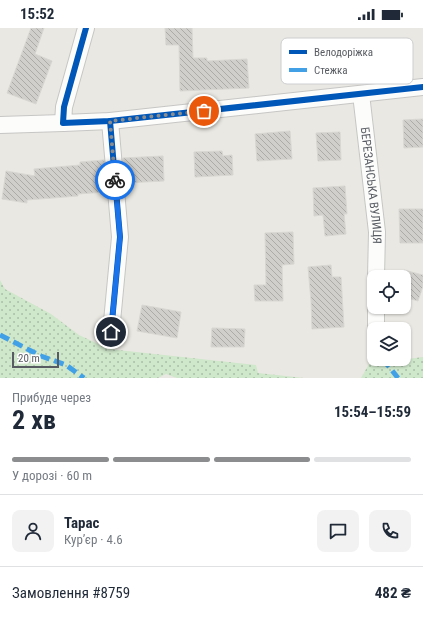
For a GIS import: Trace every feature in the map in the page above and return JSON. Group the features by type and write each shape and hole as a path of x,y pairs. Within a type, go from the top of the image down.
{"street":[{"path":"63,123 64,107 86,28"},
{"path":"0,125 110,121 423,87"},
{"name":"БЕРЕЗАНСЬКА ВУЛИЦЯ","path":"360,94 377,232 376,270"},
{"path":"110,121 120,237 111,332"}],"green space":[{"path":"0,280 5,289 51,314 79,335 109,349 256,365 258,373 304,378 177,378 166,374 158,378 0,378"},
{"path":"423,357 423,378 361,378 368,366 411,366 411,359"}],"building":[{"path":"31,28 44,28 35,54 52,61 36,104 7,93"},
{"path":"165,28 192,28 193,58 207,58 207,61 247,59 249,88 180,91 179,45 166,45"},
{"path":"423,119 423,147 404,148 403,120"},
{"path":"290,131 292,159 257,161 255,134"},
{"path":"340,132 341,160 318,161 316,133"},
{"path":"222,151 223,156 232,155 233,175 195,177 194,152"},
{"path":"163,156 164,181 125,183 123,158"},
{"path":"104,160 106,184 104,184 105,192 78,194 78,196 27,200 27,203 2,199 6,171 35,176 34,169 80,165 80,162"},
{"path":"345,186 347,214 344,214 346,234 325,236 323,215 314,216 313,188"},
{"path":"399,209 423,209 423,243 400,243"},
{"path":"293,232 294,264 282,265 283,301 255,301 254,285 266,285 265,233"},
{"path":"331,265 332,277 341,277 344,327 312,329 308,267"},
{"path":"411,272 423,275 423,286 418,301 411,299"},
{"path":"142,305 181,312 177,338 137,331"},
{"path":"212,328 245,329 244,347 211,347"}],"marked path":[{"path":"0,335 41,356 66,365 84,378"},
{"path":"389,366 398,378"}],"cycle path":[{"path":"86,28 64,107 63,123 110,121 423,87"},
{"path":"110,121 120,237 111,332"}],"way so far":[{"path":"115,180 110,121 204,111"}],"route":[{"path":"111,332 120,237 115,180"}]}
